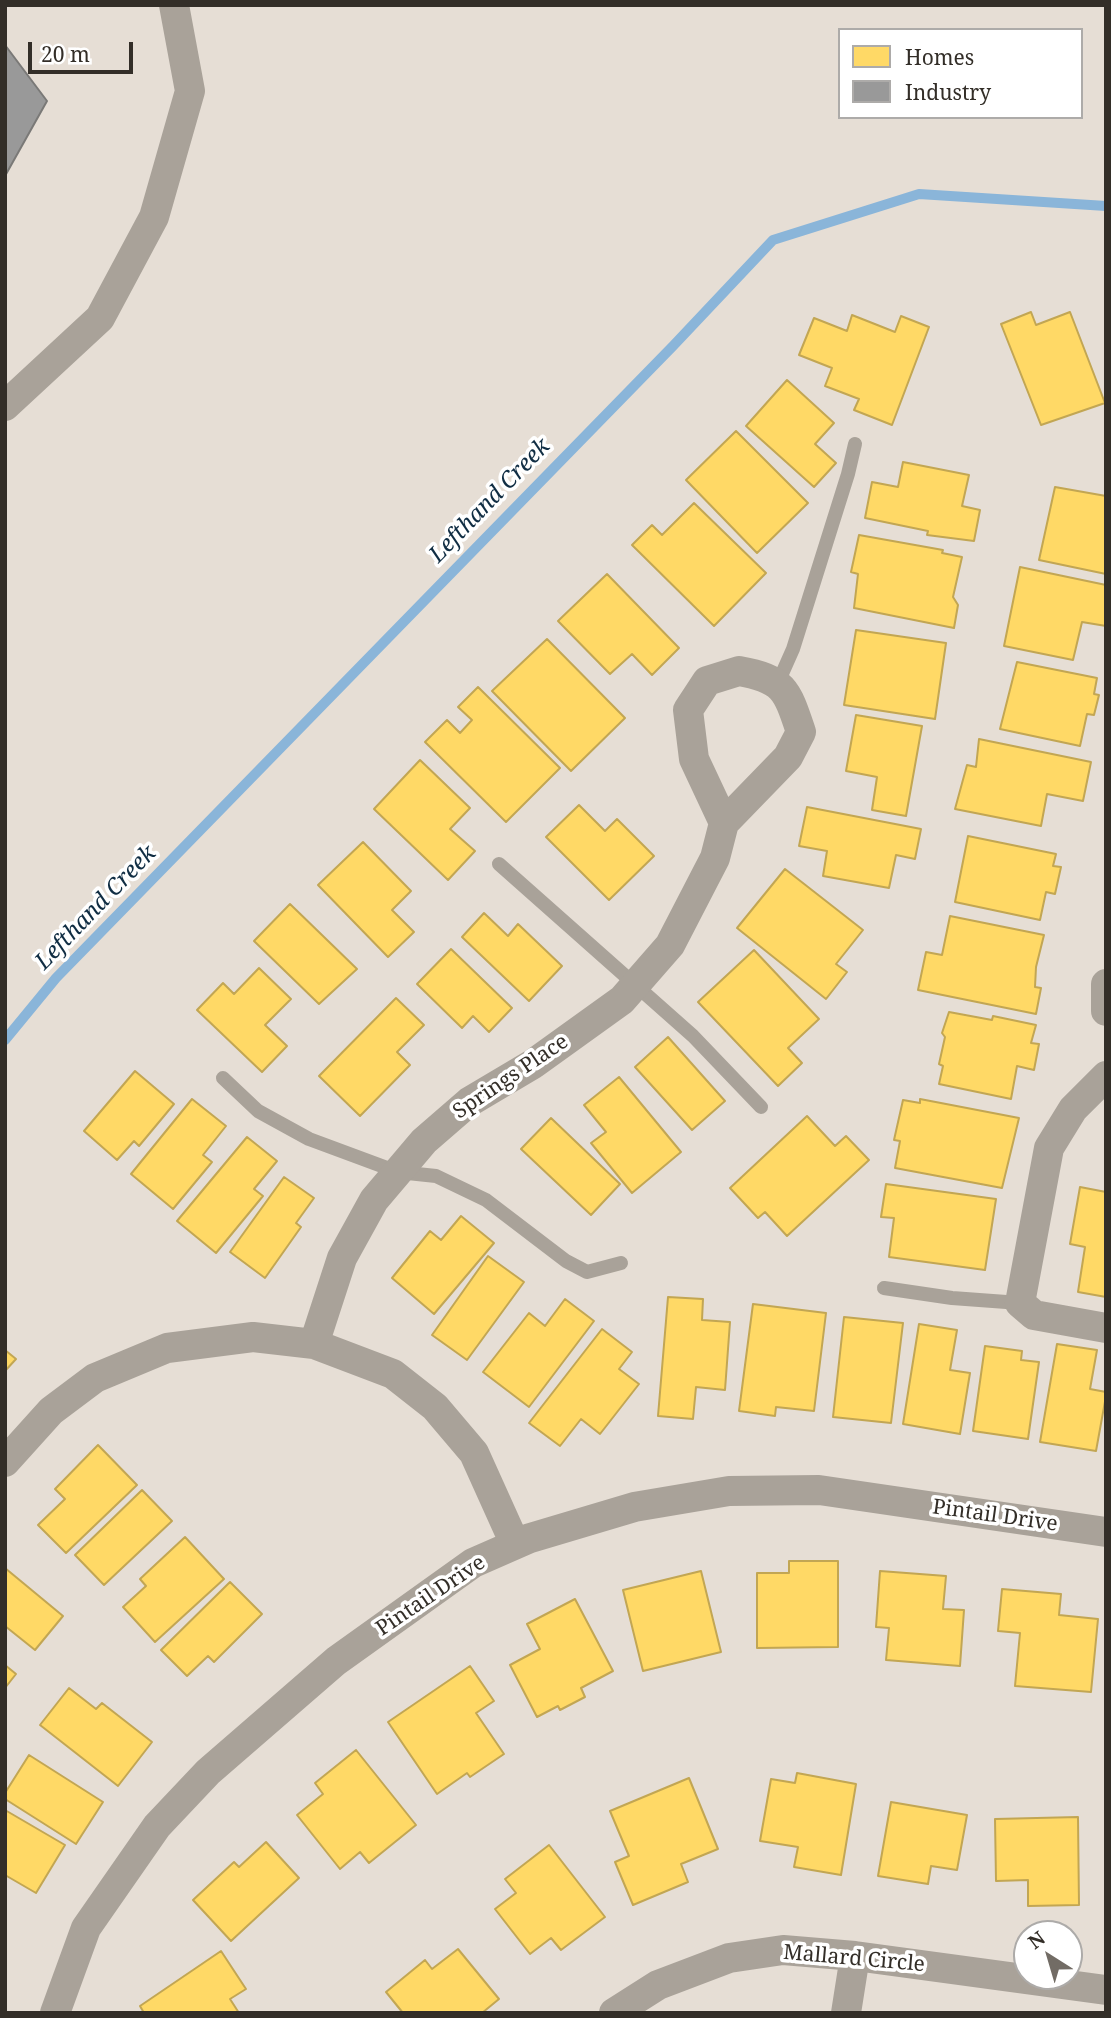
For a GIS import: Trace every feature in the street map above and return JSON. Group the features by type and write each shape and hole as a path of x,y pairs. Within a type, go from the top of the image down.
{"street":[{"path":"5,405 100,318 154,217 190,91 174,5"},
{"path":"739,671 768,676 777,685 789,698 801,732 788,757 724,822 694,759 688,710 707,681 739,671"},
{"name":"Springs Place","path":"314,1344 342,1258 374,1200 424,1141 469,1102 544,1056 622,1000 670,945 715,858 724,822"},
{"path":"1106,984 1106,1011"},
{"path":"1106,1076 1073,1108 1049,1148 1020,1303 1034,1315 1106,1328"},
{"path":"5,1462 51,1411 95,1378 167,1348 253,1337 314,1344 393,1374 435,1407 474,1454 515,1544"},
{"name":"Pintail Drive","path":"55,2013 86,1928 157,1826 208,1772 336,1661 473,1563 515,1544 634,1507 729,1491 819,1490 1106,1532"},
{"name":"Mallard Circle","path":"614,2013 658,1985 729,1958 783,1950 855,1956 1106,1990"},
{"path":"846,2013 855,1956"}],"lane":[{"path":"777,685 793,649 855,444"},
{"path":"499,864 694,1036 761,1107"},
{"path":"223,1078 258,1111 309,1139 398,1172 436,1176 486,1199 566,1261 587,1272 621,1263"},
{"path":"884,1288 952,1298 1020,1303"}],"building: Homes":[{"path":"1031,312 1036,325 1070,312 1105,403 1041,425 1001,324"},
{"path":"852,315 895,332 901,316 929,327 892,425 854,410 859,399 825,386 832,368 799,355 814,318 847,331"},
{"path":"787,380 834,423 815,444 836,463 814,487 746,426"},
{"path":"736,431 808,503 757,553 686,480"},
{"path":"903,462 969,475 962,506 980,510 974,541 927,535 928,531 865,518 872,482 898,487"},
{"path":"1055,487 1106,496 1106,574 1039,560"},
{"path":"694,503 766,573 714,626 632,545 652,525 662,535"},
{"path":"859,535 943,550 942,553 962,557 953,597 958,605 954,628 854,608 858,574 851,572"},
{"path":"1020,567 1106,585 1106,626 1082,622 1073,660 1004,646"},
{"path":"607,574 679,648 652,675 632,654 610,674 558,621"},
{"path":"856,630 946,643 935,719 844,705"},
{"path":"547,639 625,718 571,771 492,691"},
{"path":"1017,662 1097,678 1094,694 1099,695 1094,715 1087,714 1080,746 1000,729"},
{"path":"478,687 560,768 506,822 425,742 447,720 460,733 472,720 458,707"},
{"path":"856,715 922,726 906,816 872,810 877,777 846,771"},
{"path":"979,739 1091,762 1083,801 1047,794 1041,826 955,809 967,765 976,767"},
{"path":"420,760 470,808 450,829 475,851 448,880 374,809"},
{"path":"579,805 605,831 617,819 654,856 609,900 546,837"},
{"path":"807,807 921,829 915,859 896,855 889,888 823,876 827,851 799,846"},
{"path":"968,836 1056,854 1053,866 1061,867 1055,894 1046,892 1040,920 955,902"},
{"path":"363,842 411,891 392,910 414,932 388,957 318,885"},
{"path":"785,869 863,930 836,964 847,972 826,999 737,928"},
{"path":"290,904 357,969 319,1004 254,941"},
{"path":"484,913 508,936 518,924 562,966 529,1001 462,937"},
{"path":"950,916 1044,935 1036,967 1035,987 1041,988 1036,1014 918,990 926,952 942,955"},
{"path":"451,949 512,1008 489,1032 473,1016 462,1028 417,984"},
{"path":"754,950 819,1019 788,1048 802,1063 778,1086 698,1002"},
{"path":"259,968 291,999 265,1025 287,1046 262,1072 197,1010 223,983 234,994"},
{"path":"396,998 424,1025 397,1052 410,1065 360,1116 319,1076"},
{"path":"949,1012 992,1020 993,1016 1036,1025 1031,1043 1039,1044 1034,1070 1017,1066 1011,1099 939,1084 943,1066 939,1064 945,1037 942,1033"},
{"path":"668,1037 725,1101 692,1130 635,1067"},
{"path":"135,1071 174,1104 139,1146 134,1141 117,1160 84,1131"},
{"path":"619,1077 681,1152 632,1193 591,1143 606,1132 584,1105"},
{"path":"192,1099 226,1126 203,1155 212,1162 173,1209 131,1174"},
{"path":"920,1099 1019,1118 1002,1188 895,1168 900,1141 894,1140 903,1100 920,1103"},
{"path":"807,1116 835,1146 846,1136 869,1160 787,1236 765,1212 758,1218 730,1188"},
{"path":"551,1118 620,1184 591,1215 521,1149"},
{"path":"247,1137 277,1161 254,1189 263,1196 216,1253 177,1221"},
{"path":"284,1177 314,1198 296,1223 301,1227 265,1278 230,1252"},
{"path":"886,1184 996,1199 985,1270 889,1257 894,1218 881,1217"},
{"path":"1080,1187 1106,1192 1106,1297 1078,1292 1085,1247 1070,1244"},
{"path":"461,1216 494,1243 434,1314 392,1278 430,1231 441,1240"},
{"path":"488,1256 524,1282 467,1360 432,1335"},
{"path":"668,1297 703,1299 702,1320 730,1322 725,1390 696,1387 693,1419 658,1416"},
{"path":"565,1299 594,1321 529,1407 483,1372 529,1313 545,1326"},
{"path":"753,1304 826,1313 814,1411 776,1407 775,1416 739,1411"},
{"path":"844,1317 903,1323 891,1423 833,1417"},
{"path":"919,1324 957,1330 950,1370 970,1373 960,1434 903,1424"},
{"path":"602,1329 632,1352 619,1369 639,1384 600,1434 581,1419 560,1446 529,1423"},
{"path":"1057,1344 1097,1350 1090,1389 1106,1392 1106,1396 1096,1451 1040,1442"},
{"path":"985,1346 1022,1351 1021,1360 1039,1362 1028,1439 973,1431"},
{"path":"5,1350 16,1359 5,1371"},
{"path":"98,1445 137,1485 66,1553 38,1525 65,1499 55,1489"},
{"path":"142,1490 172,1521 104,1585 75,1555"},
{"path":"185,1537 224,1579 155,1642 123,1607 146,1586 140,1579"},
{"path":"789,1561 838,1561 838,1647 757,1648 757,1573 789,1573"},
{"path":"5,1568 63,1616 35,1650 5,1626"},
{"path":"701,1571 721,1652 643,1671 623,1590"},
{"path":"880,1571 946,1576 943,1609 964,1610 960,1666 886,1660 889,1628 876,1627"},
{"path":"230,1582 262,1614 214,1662 208,1656 187,1676 161,1650"},
{"path":"1002,1589 1061,1594 1059,1615 1098,1619 1091,1692 1015,1686 1020,1633 998,1631"},
{"path":"575,1599 613,1671 581,1688 585,1697 560,1710 558,1706 537,1717 510,1665 540,1649 527,1624"},
{"path":"5,1665 16,1674 5,1688"},
{"path":"470,1666 494,1701 476,1713 504,1754 470,1777 467,1773 437,1794 388,1722"},
{"path":"69,1688 96,1709 102,1703 152,1742 118,1786 40,1725"},
{"path":"356,1750 416,1825 369,1863 360,1852 340,1869 297,1815 323,1794 315,1783"},
{"path":"29,1755 103,1802 76,1844 5,1799 5,1793"},
{"path":"797,1773 856,1784 841,1875 794,1867 798,1847 760,1841 771,1779 795,1783"},
{"path":"689,1778 718,1849 681,1864 688,1882 633,1905 615,1862 629,1856 610,1811"},
{"path":"891,1802 967,1815 957,1870 931,1866 928,1884 878,1876"},
{"path":"5,1810 65,1845 36,1893 5,1875"},
{"path":"1078,1817 1079,1905 1028,1906 1028,1880 996,1881 995,1819"},
{"path":"266,1842 299,1878 231,1941 193,1900 234,1862 239,1867"},
{"path":"549,1845 605,1917 561,1950 551,1938 530,1954 495,1909 516,1893 505,1879"},
{"path":"458,1949 499,1999 482,2013 403,2013 386,1992 425,1960 432,1969"},
{"path":"221,1951 246,1989 230,1999 239,2013 144,2013 140,2006"}],"building: Industry":[{"path":"5,45 47,101 5,176"}],"waterway":[{"name":"Lefthand Creek","path":"5,1040 56,978 673,346 773,240 919,194 1106,206"}]}
